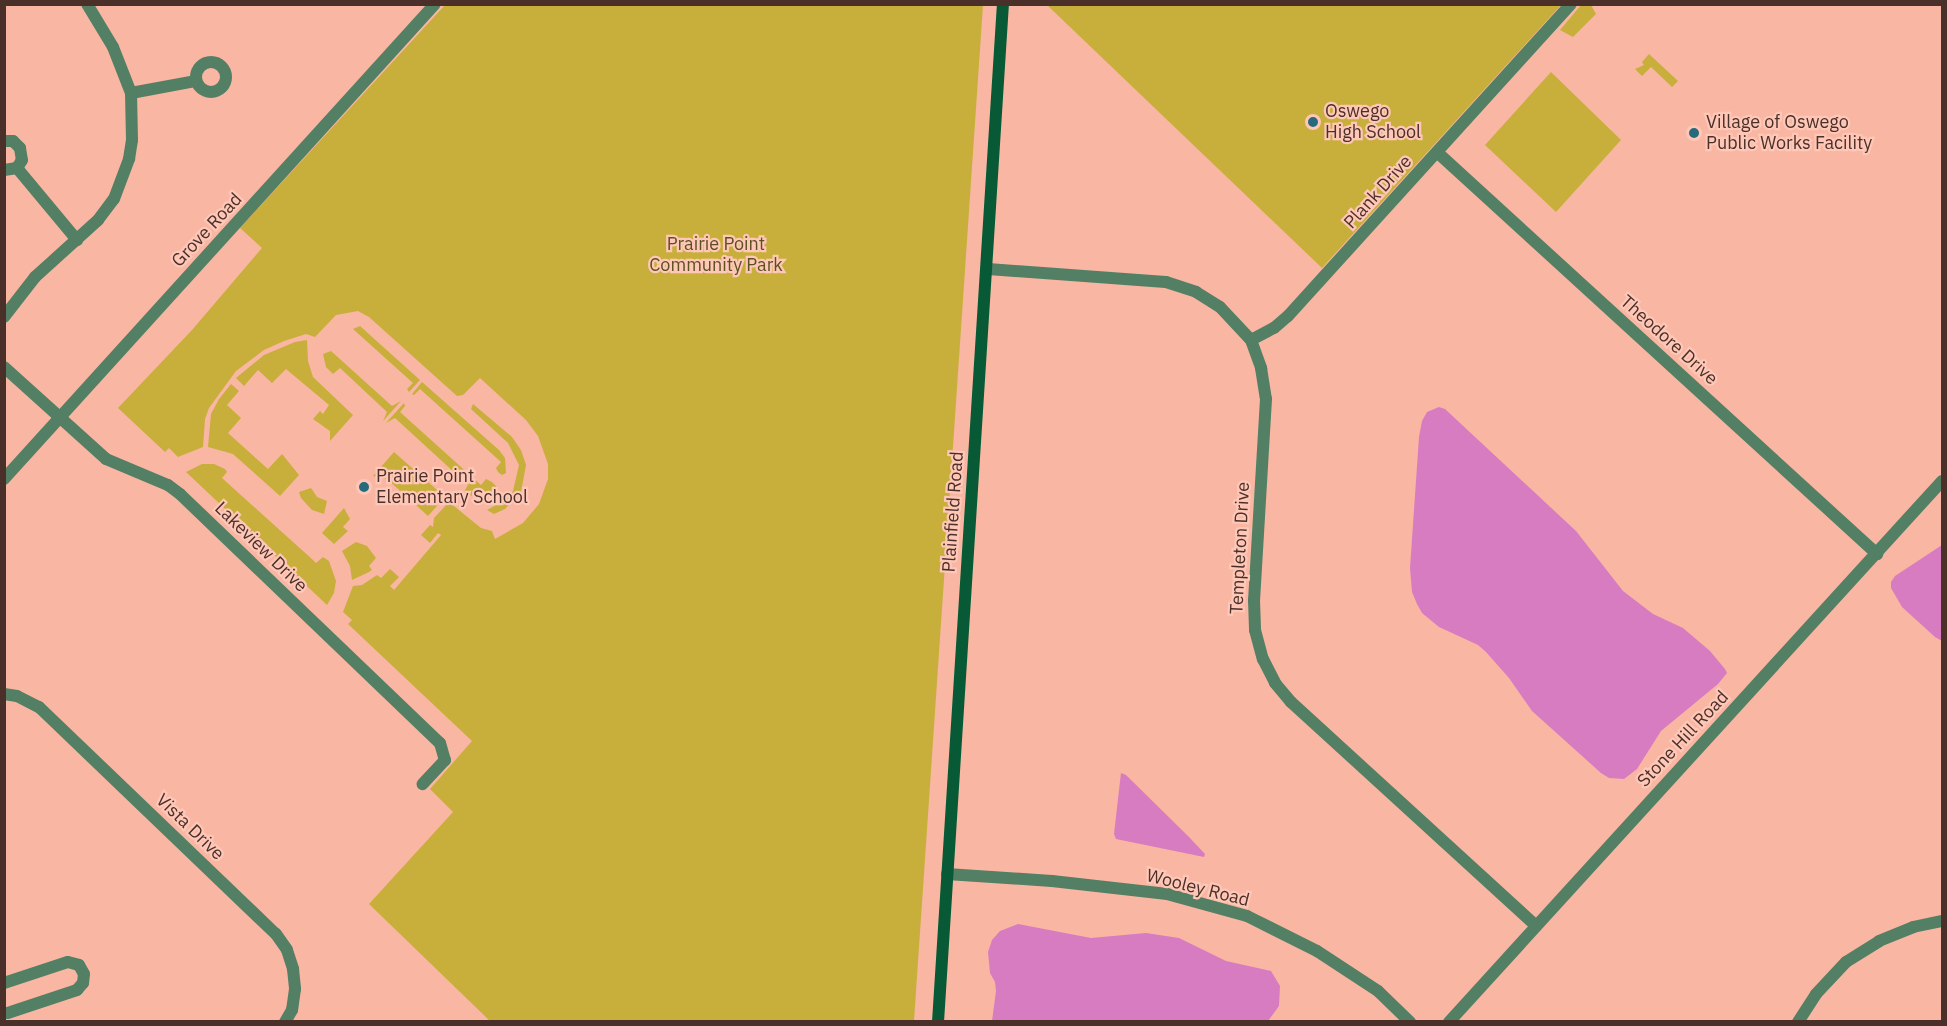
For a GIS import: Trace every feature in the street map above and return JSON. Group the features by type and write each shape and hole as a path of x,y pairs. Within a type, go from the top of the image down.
{"main road":[{"name":"Plainfield Road","path":"938,1022 988,269 1003,4"}],"street":[{"path":"4,317 35,277 98,220 122,182 132,140 131,93 113,47 87,4"},
{"name":"Grove Road","path":"4,479 435,4"},
{"name":"Plank Drive","path":"1251,340 1274,328 1288,316 1571,4"},
{"path":"131,93 195,81"},
{"path":"4,141 13,141 20,148 22,160 11,169 77,240"},
{"name":"Theodore Drive","path":"1438,153 1876,554"},
{"name":"Templeton Drive","path":"988,269 1166,282 1196,292 1220,307 1251,340 1261,368 1266,399 1254,600 1255,630 1263,658 1275,682 1292,702 1536,926"},
{"name":"Lakeview Drive","path":"4,367 106,459 168,485 180,494 440,743 445,760 423,784"},
{"name":"Stone Hill Road","path":"1449,1022 1942,481"},
{"name":"Vista Drive","path":"4,694 17,696 39,707 276,934 286,950 294,979 292,1010 285,1022"},
{"name":"Wooley Road","path":"947,874 1052,881 1167,894 1247,916 1317,951 1378,991 1410,1022"},
{"path":"1798,1022 1816,994 1846,962 1879,940 1913,927 1942,921"},
{"path":"4,983 68,962 79,965 84,974 83,983 77,990 8,1012"}],"green space":[{"name":"Prairie Point Community Park","path":"445,5 983,5 914,1021 490,1021 369,904 453,812 430,789 472,741 348,624 352,620 343,612 353,586 362,585 377,575 381,578 390,569 399,577 390,586 394,590 441,535 438,533 430,543 421,535 430,525 433,527 434,518 449,502 481,528 492,531 495,539 523,523 539,504 548,479 548,464 538,436 526,420 480,378 463,395 457,396 369,317 358,311 336,315 315,337 306,334 264,350 236,371 209,408 205,419 203,447 178,457 169,448 165,452 118,408 192,330 262,248 240,228"},
{"name":"Oswego High School","path":"1047,5 1561,5 1322,268"},
{"path":"1581,5 1591,5 1596,14 1573,37 1560,30"},
{"path":"1649,54 1678,81 1672,87 1651,67 1642,76 1635,69 1644,65 1642,62"},
{"path":"1551,72 1621,140 1556,212 1485,145"},
{"path":"360,326 420,380 409,392 407,389 413,383 353,329"},
{"path":"307,340 308,361 313,377 353,415 330,441 330,431 313,419 320,411 323,414 329,405 286,369 272,383 258,370 244,386 236,378 264,355 295,342"},
{"path":"331,351 392,406 401,401 383,421 387,412 340,368 333,374 326,367 323,354"},
{"path":"422,382 499,450 505,458 506,473 502,475 498,472 496,468 501,462 420,389 414,395 412,394"},
{"path":"231,384 239,391 227,405 241,418 228,433 268,469 282,454 299,475 280,496 233,454 208,447 211,414"},
{"path":"404,403 405,406 400,412 481,485 486,479 492,482 497,487 494,493 481,498 469,495 465,490 468,485 395,418 386,423"},
{"path":"473,404 512,437 521,450 526,465 521,492 505,509 494,514 487,510 507,499 513,491 519,465 508,443 471,409"},
{"path":"394,452 445,497 428,516 387,479 373,476"},
{"path":"202,464 214,464 225,469 227,472 222,478 316,563 323,557 329,561 336,581 334,593 327,605 186,472"},
{"path":"311,488 317,497 327,501 324,514 312,510 301,498 299,492"},
{"path":"344,508 350,519 343,527 348,531 334,544 322,533"},
{"path":"356,542 367,546 376,558 369,566 372,570 352,580 350,566 342,551"}],"shaded area":[{"path":"1439,407 1445,409 1576,531 1623,591 1653,614 1683,628 1710,651 1727,673 1718,684 1661,731 1637,769 1624,779 1609,778 1601,773 1532,711 1509,678 1486,652 1478,645 1439,627 1422,613 1417,604 1412,592 1410,568 1419,437 1422,421 1427,412"},
{"path":"1942,545 1942,641 1902,607 1891,588 1891,582 1895,576"},
{"path":"1121,773 1126,775 1189,837 1205,854 1204,857 1116,839 1114,834"},
{"path":"1018,924 1091,938 1146,933 1179,938 1226,961 1271,971 1280,986 1279,1006 1268,1021 992,1021 996,991 995,982 990,973 988,952 992,940 1000,931"}],"place":[{"name":"Oswego High School","path":"1313,122"},
{"name":"Village of Oswego Public Works Facility","path":"1694,133"},
{"name":"Prairie Point Elementary School","path":"364,487"}]}
